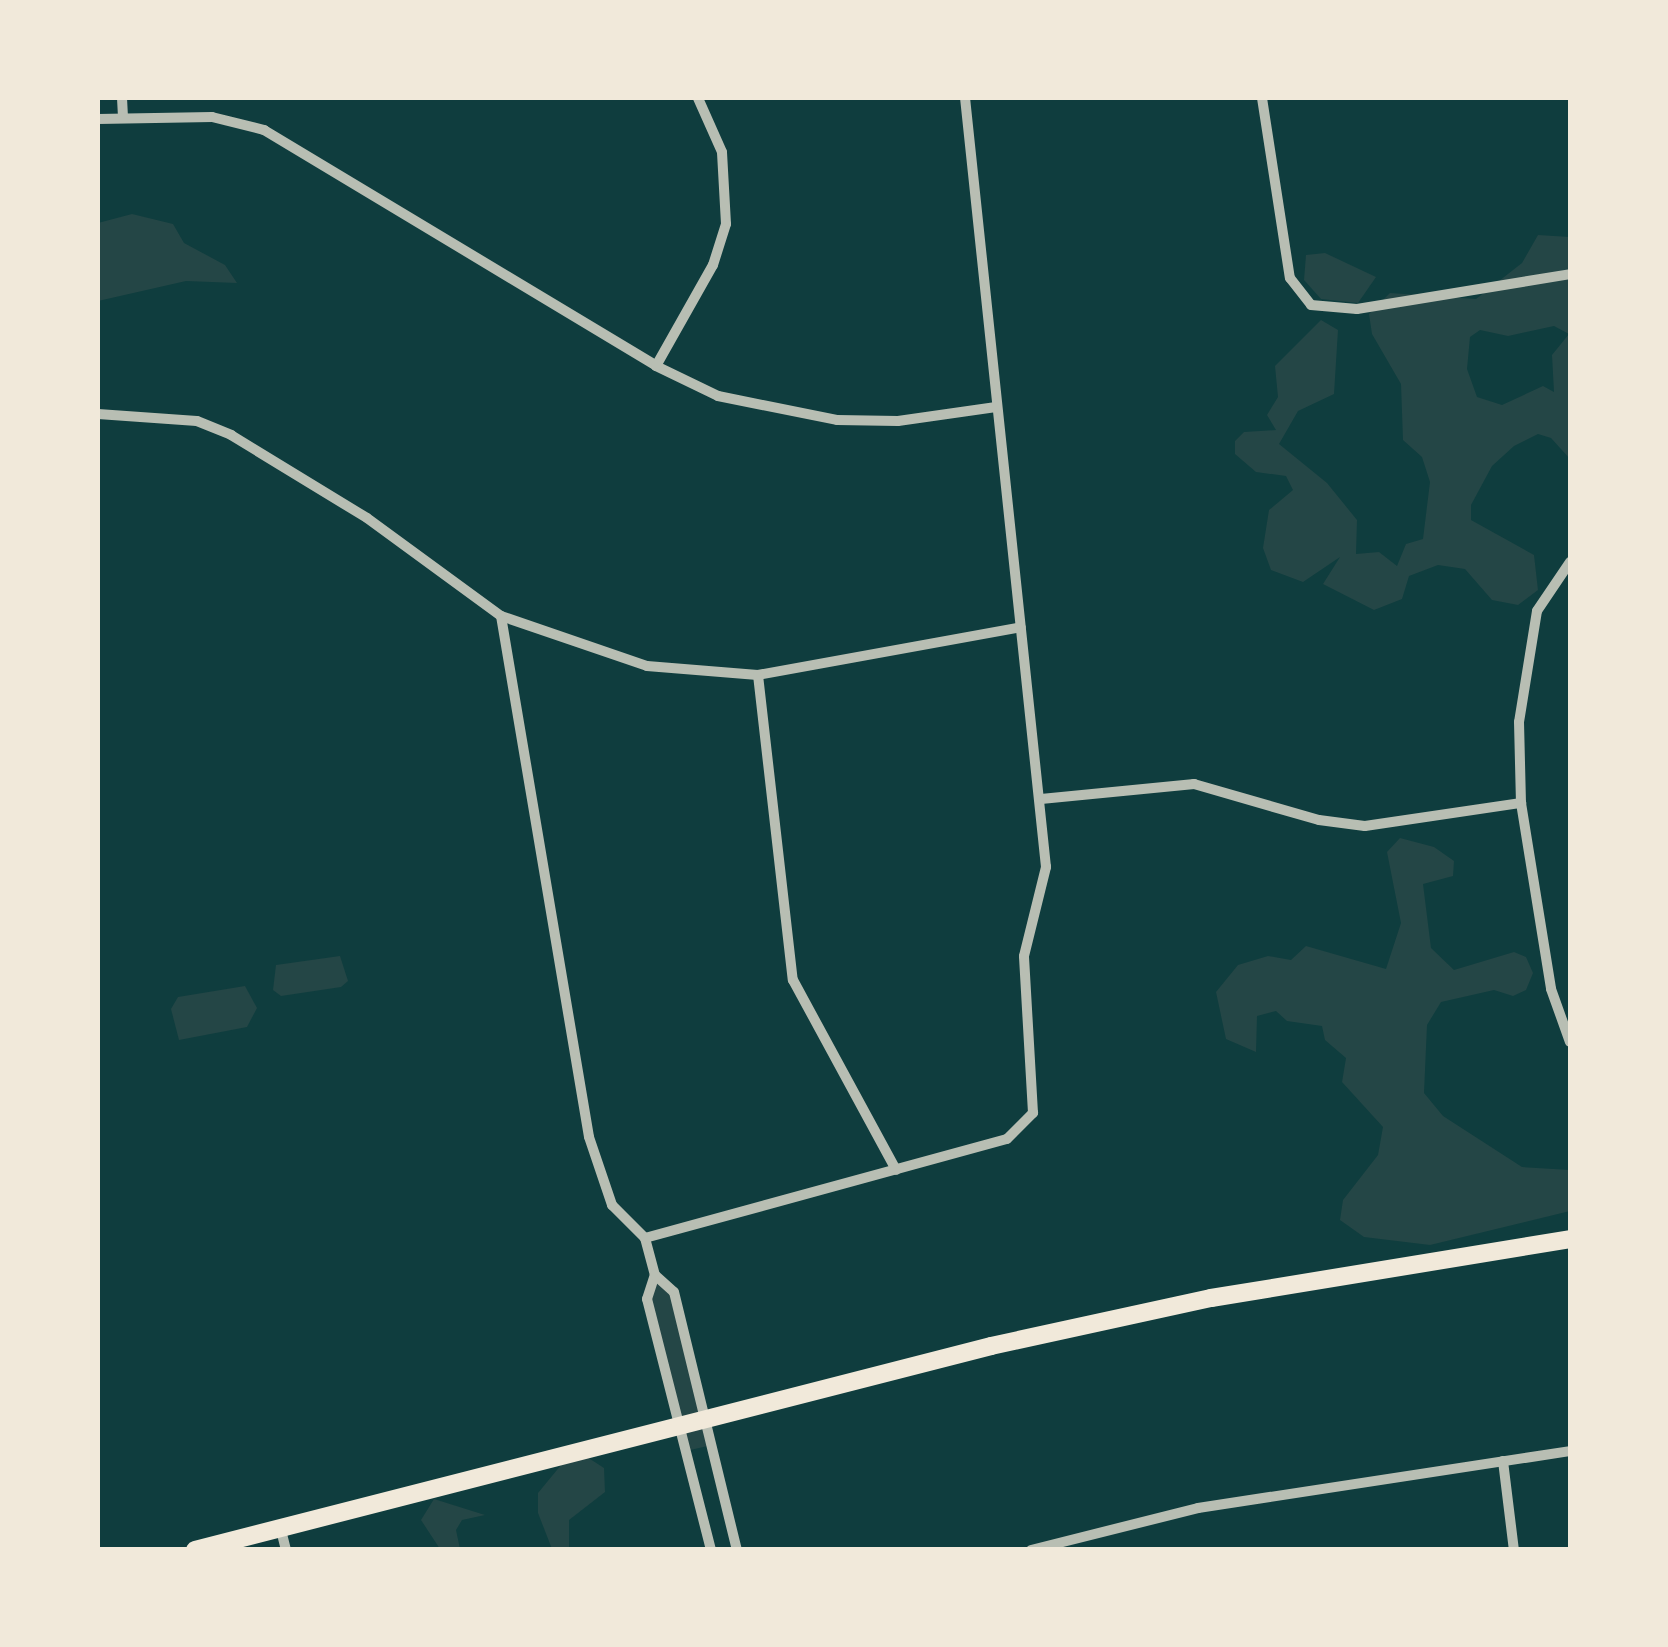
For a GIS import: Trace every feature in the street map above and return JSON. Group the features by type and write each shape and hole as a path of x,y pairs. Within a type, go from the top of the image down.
{"main road":[{"path":"195,1550 228,1545 280,1526 1211,1298 1570,1239"}],"street":[{"path":"122,98 123,118"},
{"path":"656,366 713,265 726,224 722,152 698,98"},
{"path":"645,1238 1007,1140 1032,1113 1024,956 1045,878 1041,798 965,98"},
{"path":"1262,98 1290,278 1311,305 1357,309 1570,274"},
{"path":"98,119 212,117 264,130 656,366 718,396 820,418 898,420 996,407"},
{"path":"98,414 197,421 231,435 367,518 501,616 647,666 758,675 1021,627"},
{"path":"1570,562 1542,600 1526,649 1519,722 1522,803 1550,988 1570,1042"},
{"path":"501,616 590,1137 612,1205 645,1238 655,1276 647,1299 712,1550"},
{"path":"758,675 793,980 896,1170"},
{"path":"1041,798 1194,784 1319,820 1366,826 1522,803"},
{"path":"655,1276 674,1292 738,1550"},
{"path":"1031,1550 1198,1508 1570,1451"},
{"path":"1503,1461 1514,1550"},
{"path":"280,1526 286,1550"}],"shaded area":[{"path":"132,214 173,224 184,243 225,265 237,283 186,281 98,301 98,223"},
{"path":"1538,235 1570,237 1570,459 1551,438 1538,434 1514,446 1492,466 1471,505 1471,520 1534,555 1538,590 1518,605 1492,600 1465,569 1438,565 1409,576 1402,599 1374,610 1323,584 1340,557 1303,582 1271,570 1263,548 1269,510 1293,490 1286,476 1256,472 1235,454 1235,441 1244,432 1276,430 1267,415 1278,397 1275,366 1321,320 1338,330 1334,394 1298,411 1279,444 1327,483 1357,520 1356,554 1379,552 1397,566 1406,544 1423,539 1430,482 1422,457 1403,440 1401,384 1372,334 1369,314 1390,293 1476,299 1522,263","holes":["1554,326 1569,334 1552,355 1554,392 1543,386 1502,405 1477,397 1467,369 1470,337 1480,330 1508,336"]},
{"path":"1325,253 1376,277 1358,303 1321,299 1304,280 1306,255"},
{"path":"1400,838 1434,847 1454,861 1453,876 1423,884 1431,948 1454,970 1514,952 1526,957 1533,973 1526,990 1513,996 1494,990 1441,1002 1427,1025 1424,1093 1443,1116 1522,1167 1570,1170 1570,1211 1430,1245 1364,1237 1340,1220 1343,1200 1378,1155 1383,1127 1342,1082 1346,1058 1325,1040 1322,1026 1287,1021 1276,1011 1257,1016 1256,1052 1226,1039 1216,992 1238,965 1268,956 1291,960 1306,946 1386,969 1401,923 1387,852"},
{"path":"340,956 348,981 341,987 281,996 273,990 276,965"},
{"path":"245,986 257,1008 247,1027 179,1040 171,1009 178,997"},
{"path":"655,1275 674,1292 712,1445 686,1451 647,1299"},
{"path":"587,1457 604,1468 605,1492 569,1520 569,1549 552,1549 538,1513 538,1493 566,1459"},
{"path":"434,1499 485,1515 462,1520 456,1530 460,1549 440,1549 421,1520"}]}
